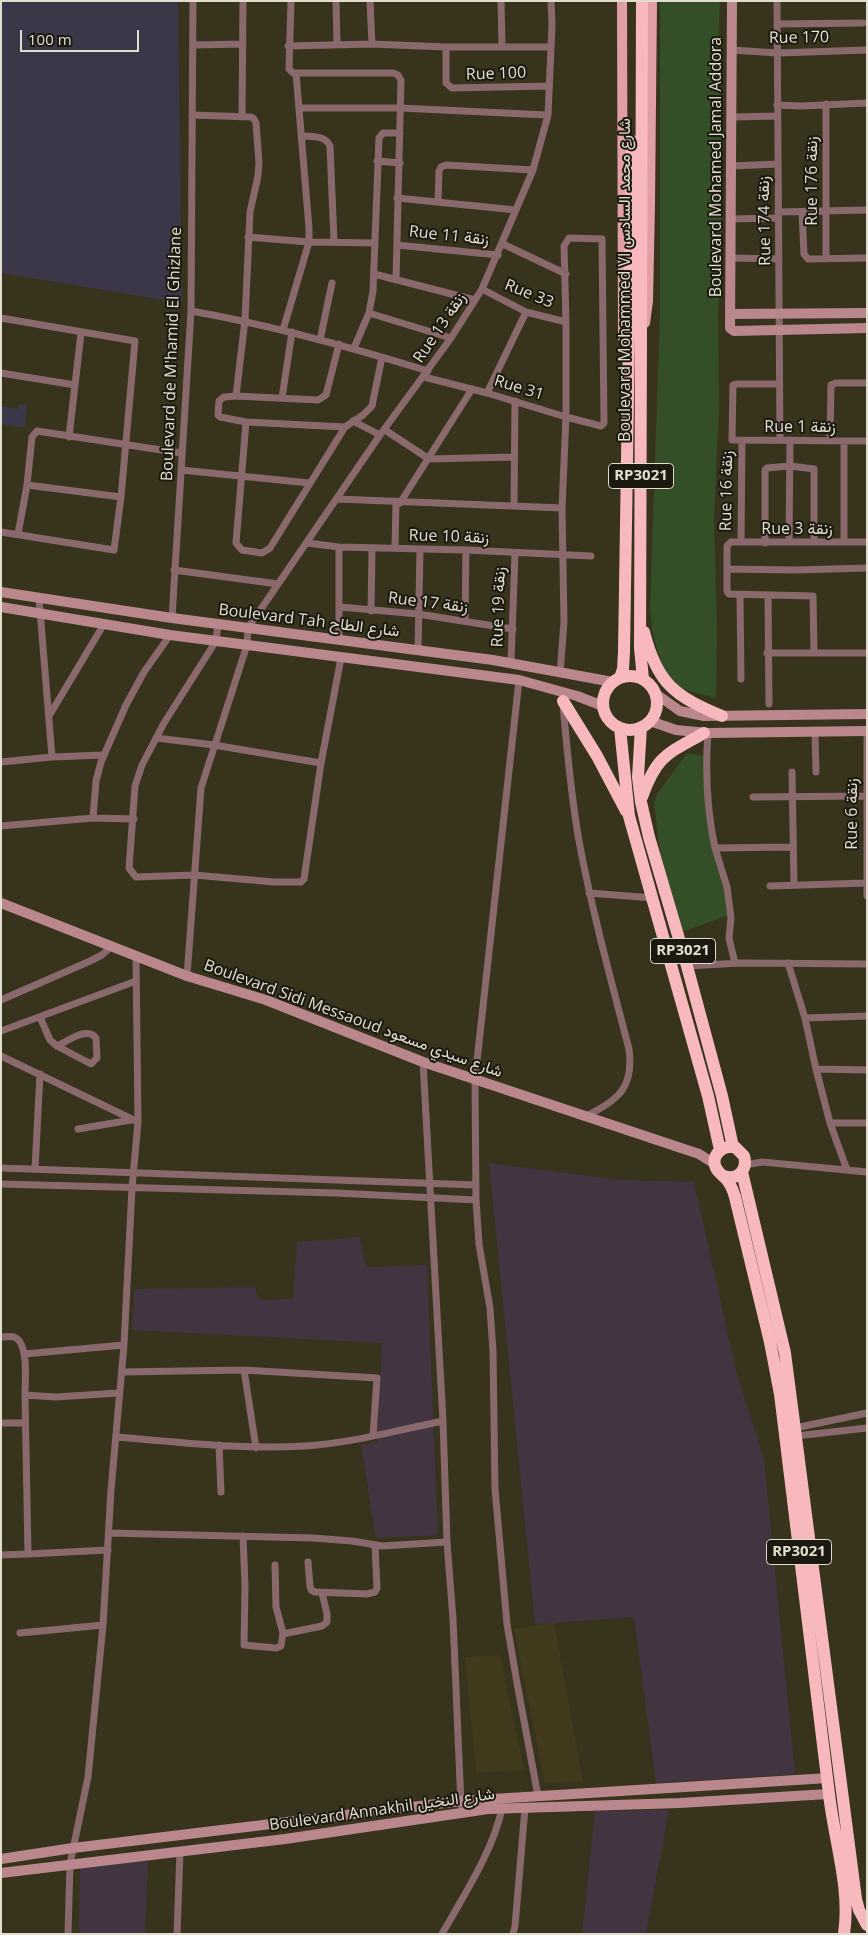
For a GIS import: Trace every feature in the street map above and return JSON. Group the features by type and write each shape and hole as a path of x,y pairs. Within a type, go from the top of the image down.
{"highway":[{"name":"Boulevard Mohammed VI شارع محمد السادس","path":"634,1 638,45 641,336 640,648 643,679"},
{"name":"Boulevard Mohammed VI شارع محمد السادس","path":"616,680 623,669 624,652 625,529 638,45 642,1"},
{"path":"641,617 652,658 665,680 684,699 722,716"},
{"path":"616,680 634,676 643,679 656,694"},
{"name":"RP3021","path":"603,706 606,691 616,680"},
{"name":"RP3021","path":"656,694 657,707 646,724 638,777 641,802 649,837 687,966 722,1096 733,1147"},
{"path":"562,696 629,816"},
{"path":"603,706 608,719 620,728 634,730 646,724"},
{"name":"RP3021","path":"620,728 629,816 708,1096 720,1173 732,1188 735,1197 770,1342 780,1394 828,1778 828,1794 845,1897 846,1921 844,1934"},
{"path":"641,802 648,779 657,764 672,751 706,733"},
{"path":"717,1156 725,1147 739,1149 744,1164 734,1177 724,1176"},
{"name":"RP3021","path":"744,1164 785,1353 856,1899 861,1916 867,1925"}],"main road":[{"path":"622,1 623,369 628,428"},
{"path":"641,336 648,301 652,1"}],"street":[{"name":"Boulevard de M'hamid El Ghizlane","path":"172,618 191,311 193,1"},
{"path":"242,116 243,1"},
{"path":"291,1 288,46 289,69 293,73 395,73 401,80 396,280"},
{"path":"336,1 337,45"},
{"path":"370,1 372,44"},
{"path":"501,1 502,46"},
{"name":"Rue 13 زنقة","path":"248,628 383,432 452,338 482,289 533,170 541,144 547,115 551,1"},
{"name":"Boulevard Mohamed Jamal Addora","path":"732,1 730,328 734,331 779,328"},
{"name":"Rue 174 زنقة","path":"777,1 780,440"},
{"path":"778,24 863,23"},
{"path":"193,45 243,44"},
{"path":"288,46 372,44 446,47 550,47"},
{"name":"Rue 100","path":"446,47 446,83 452,88 549,86"},
{"name":"Rue 170","path":"732,50 778,53 867,50"},
{"path":"283,330 308,242 309,228 296,73"},
{"path":"777,105 801,106 867,103"},
{"name":"Rue 176 زنقة","path":"826,104 826,259"},
{"path":"300,108 400,108 547,115"},
{"path":"192,115 242,116 254,119 259,162 250,212 245,320 236,396"},
{"path":"732,117 777,116"},
{"path":"354,348 369,313 373,292 377,161 380,134 400,133"},
{"path":"302,136 323,138 328,140 330,146 334,242"},
{"path":"377,161 400,163"},
{"path":"732,166 778,164"},
{"path":"438,202 438,171 446,165 533,170"},
{"path":"397,198 516,210"},
{"path":"731,219 778,216 802,212 867,210"},
{"path":"802,212 804,254 808,259 867,258"},
{"path":"248,237 308,242 375,243"},
{"name":"Rue 31","path":"191,311 245,320 354,348 472,390 487,392 598,426 604,423 602,239 569,238 564,246 566,274"},
{"path":"502,244 566,274 566,417 562,508 564,622 560,673"},
{"name":"Rue 11 زنقة","path":"397,245 498,255"},
{"path":"731,258 779,259"},
{"path":"374,274 475,300"},
{"path":"320,340 332,283"},
{"name":"Rue 33","path":"482,289 526,312 566,322"},
{"path":"487,392 526,312"},
{"path":"369,313 452,338"},
{"path":"730,314 867,313"},
{"path":"1,318 135,341 122,497 114,550 1,532"},
{"path":"779,328 867,328"},
{"path":"282,398 292,332"},
{"path":"69,437 81,333"},
{"path":"339,344 326,395 323,399 236,396 221,398 218,415 246,422 345,427"},
{"path":"246,422 236,543 242,550 262,553 270,548 345,427 372,406 382,357"},
{"path":"1,373 75,385"},
{"path":"830,441 830,387 832,384 867,383"},
{"name":"Rue 1 زنقة","path":"779,384 733,385 732,440 867,441"},
{"path":"395,548 398,502 429,459 472,390"},
{"path":"514,401 514,506"},
{"path":"353,421 383,432 429,459 513,457"},
{"path":"18,534 32,437 37,432 181,453"},
{"name":"Rue 16 زنقة","path":"741,542 742,440"},
{"path":"789,542 790,440"},
{"path":"844,441 844,542"},
{"path":"765,543 765,470 767,468 790,466 814,469 814,542"},
{"path":"181,470 309,483"},
{"path":"26,485 122,497"},
{"path":"337,499 562,508"},
{"name":"Rue 3 زنقة","path":"727,569 728,544 741,542 867,542"},
{"name":"Rue 10 زنقة","path":"307,543 338,547 466,550 591,556"},
{"path":"338,547 339,640"},
{"path":"371,611 372,548"},
{"path":"418,650 420,550"},
{"path":"464,621 466,550"},
{"name":"Rue 19 زنقة","path":"511,662 515,553"},
{"path":"814,653 813,596 731,595 727,590 727,569 867,568"},
{"path":"174,570 278,584"},
{"name":"Boulevard Tah شارع الطاح","path":"1,592 172,618 511,662 560,673 616,680"},
{"path":"740,595 741,679"},
{"path":"768,595 767,653 769,704"},
{"path":"39,598 52,757"},
{"name":"Boulevard Tah شارع الطاح","path":"1,607 170,635 519,680 562,696 603,706"},
{"name":"Rue 17 زنقة","path":"340,607 418,614 513,629"},
{"path":"49,717 104,624"},
{"path":"218,624 216,641 164,723 138,775 135,786 129,868 136,876 194,875 274,882 301,882 304,879 321,763 341,658"},
{"path":"188,976 201,788 247,645 248,628"},
{"path":"93,818 96,781 104,755 126,705 144,672 170,635"},
{"path":"767,653 867,653"},
{"path":"519,680 475,1079 476,1200 480,1252 490,1308 495,1489 507,1624 538,1796"},
{"path":"656,694 687,714 722,716 867,714"},
{"path":"562,696 579,840 589,893 629,1049 631,1064 629,1079 621,1094 606,1106 586,1116"},
{"path":"646,724 706,733 814,733 867,730"},
{"name":"Rue 6 زنقة","path":"867,730 867,896"},
{"path":"706,733 709,818 715,848 727,887 731,918 729,938 736,963"},
{"path":"814,733 816,772"},
{"path":"156,738 214,745 321,763"},
{"path":"1,762 52,757 104,755"},
{"path":"792,772 794,885"},
{"path":"753,797 866,796"},
{"path":"1,826 93,818 134,820"},
{"path":"715,848 793,847"},
{"path":"770,886 866,883"},
{"path":"589,893 653,898"},
{"name":"Boulevard Sidi Messaoud شارع سيدي مسعود","path":"1,903 188,976 266,1000 422,1062 698,1154 717,1156"},
{"path":"1,1000 88,962 102,955 112,946"},
{"path":"68,1934 70,1864 88,1777 103,1625 110,1533 111,1490 124,1345 135,1121 136,956"},
{"path":"687,966 736,963 867,964"},
{"path":"788,963 805,1018 830,1123 847,1170"},
{"path":"1,1031 136,981"},
{"path":"805,1018 867,1016"},
{"path":"40,1017 50,1040 58,1046 91,1064 97,1058 96,1038 90,1033 81,1034 58,1046"},
{"path":"1,1056 135,1121"},
{"path":"422,1062 443,1420 446,1542 454,1619 461,1807"},
{"path":"816,1070 867,1070"},
{"path":"35,1169 40,1074"},
{"path":"78,1129 135,1121"},
{"path":"830,1123 867,1123"},
{"path":"744,1164 762,1162 867,1172"},
{"path":"1,1168 476,1185"},
{"path":"1,1184 336,1193 476,1200"},
{"path":"1,1337 13,1337 20,1341 24,1347 28,1554"},
{"path":"24,1354 124,1345"},
{"path":"122,1372 244,1370 377,1378 373,1436"},
{"path":"244,1370 256,1448"},
{"path":"25,1395 55,1397 120,1393"},
{"path":"796,1432 867,1413"},
{"path":"116,1437 256,1448 307,1446 373,1436 443,1420"},
{"path":"1,1423 25,1423"},
{"path":"796,1432 867,1428"},
{"path":"219,1445 221,1492"},
{"path":"110,1533 313,1538 352,1541 382,1546 446,1542"},
{"path":"242,1536 245,1585 244,1645 276,1648 281,1646 283,1634 276,1607 275,1565"},
{"path":"308,1562 312,1590 322,1593 367,1594 375,1592 378,1582 374,1545"},
{"path":"1,1555 108,1550"},
{"path":"283,1634 322,1626 327,1622 322,1593"},
{"path":"20,1634 103,1625"},
{"name":"Boulevard Annakhil شارع النخيل","path":"1,1859 73,1848 461,1807 538,1796 828,1778"},
{"name":"Boulevard Annakhil شارع النخيل","path":"1,1873 285,1839 461,1807 525,1808 680,1803 828,1794"},
{"path":"442,1934 499,1825 502,1808"},
{"path":"512,1934 515,1926 525,1808"},
{"path":"177,1934 180,1851"}],"shaded area":[{"path":"1,1 178,1 182,303 1,273"},
{"path":"19,404 27,405 25,428 1,424 1,406 18,409"},
{"path":"489,1163 621,1180 694,1182 737,1375 764,1459 795,1774 656,1783 634,1617 535,1624"},
{"path":"360,1237 366,1267 427,1265 438,1535 376,1538 361,1445 377,1442 382,1343 132,1330 134,1289 255,1287 259,1300 293,1299 297,1242"},
{"path":"554,1622 583,1782 545,1783 514,1629"},
{"path":"500,1655 524,1770 476,1773 465,1657"},
{"path":"669,1810 646,1934 582,1934 595,1811"},
{"path":"148,1861 145,1934 79,1934 80,1868"}],"green space":[{"path":"660,1 720,1 718,53 721,121 722,243 718,309 719,408 714,520 717,630 716,698 681,689 663,669 653,635 650,609 660,311"},
{"path":"687,753 704,756 708,819 732,914 679,933 662,870 654,803 657,794"}]}
